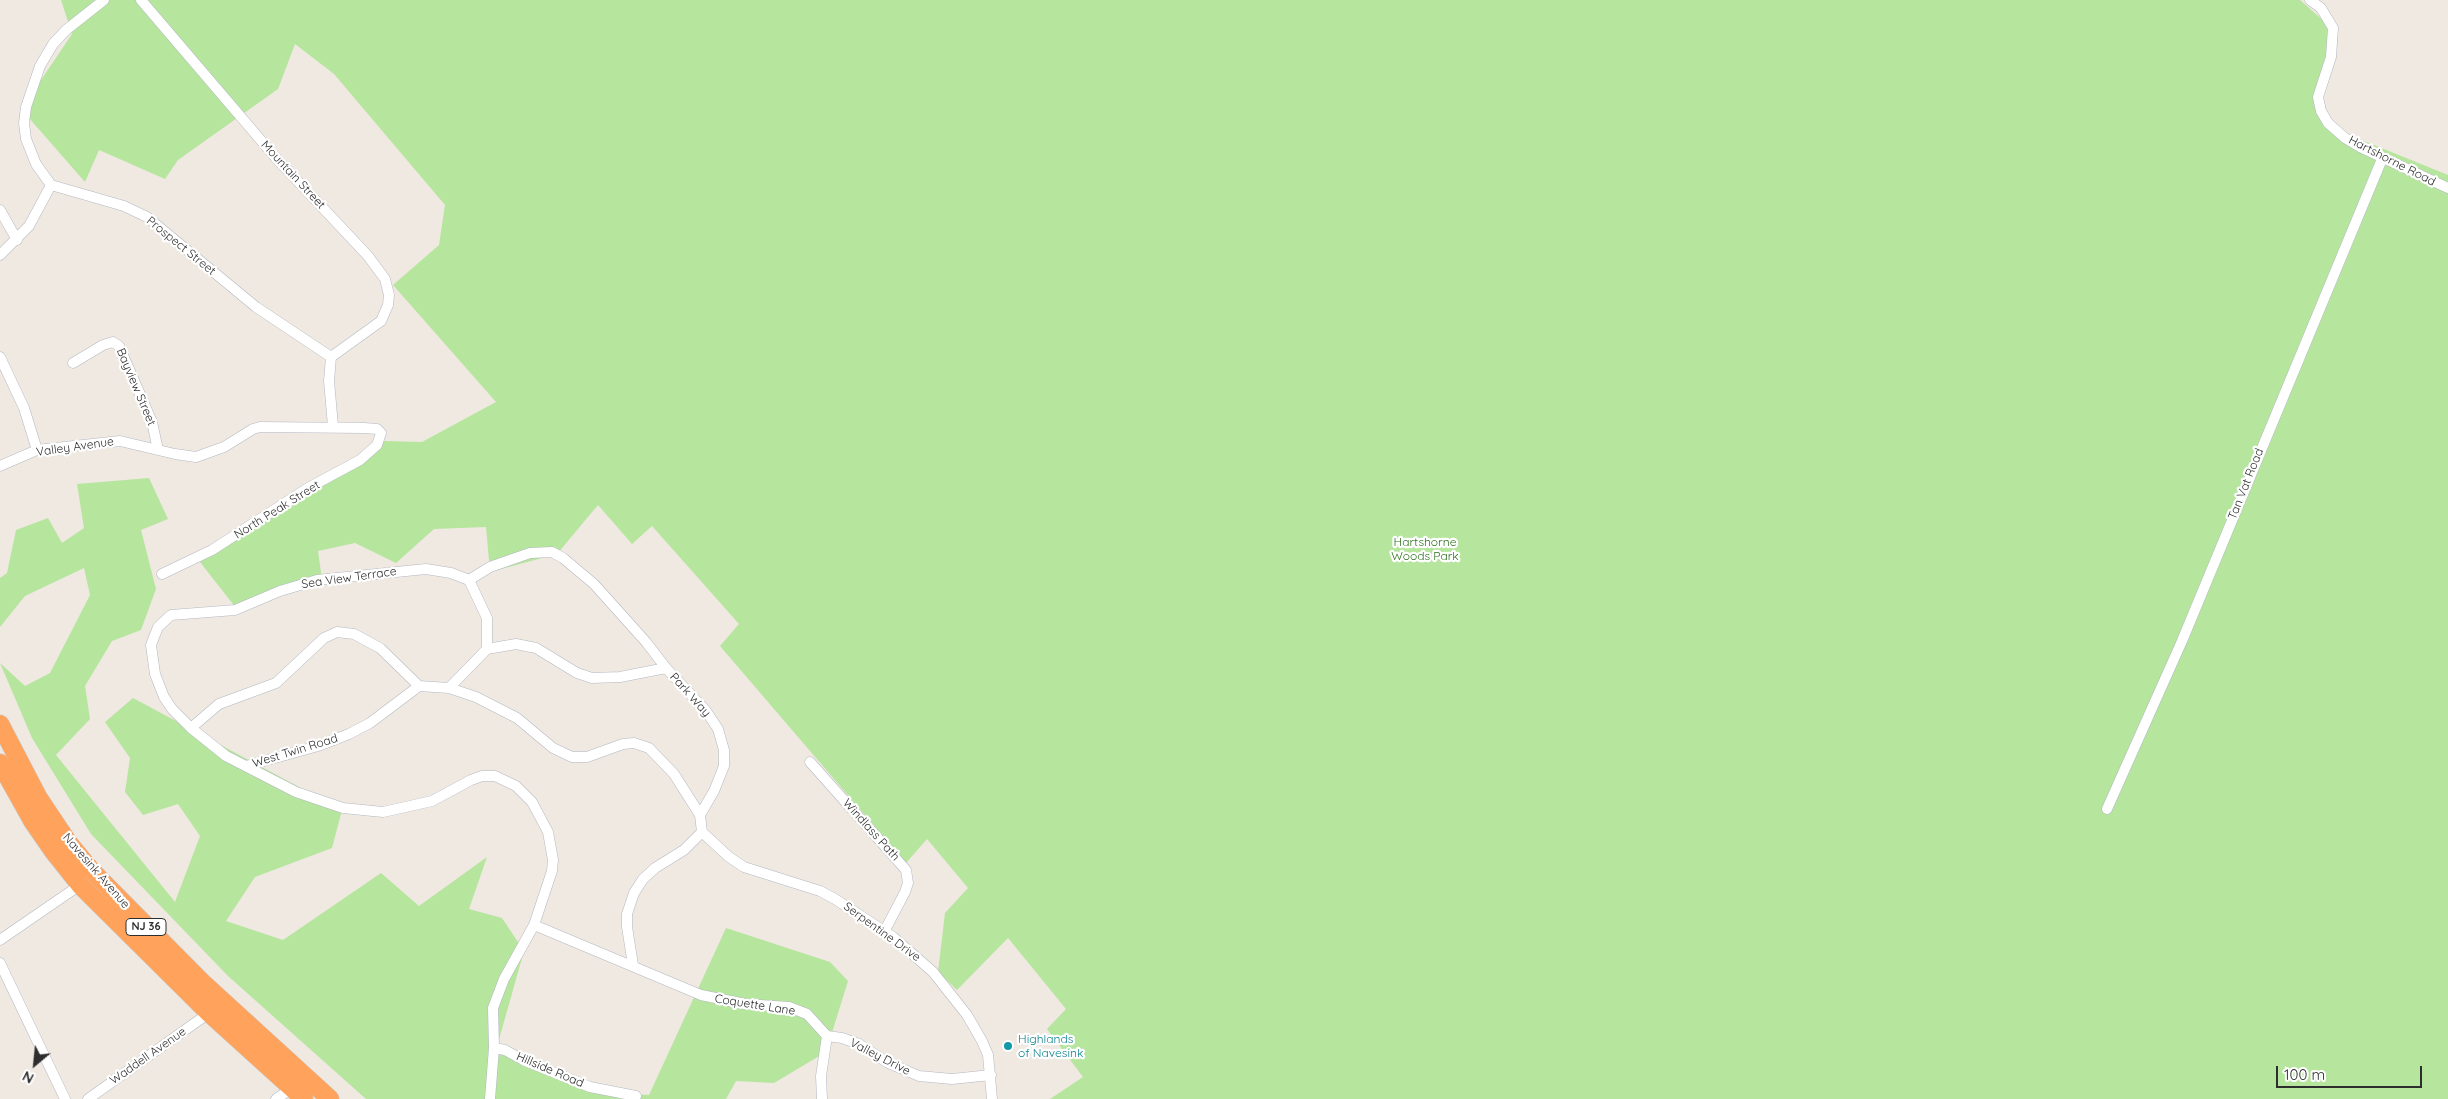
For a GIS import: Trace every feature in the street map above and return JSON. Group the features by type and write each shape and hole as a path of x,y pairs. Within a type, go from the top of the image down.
{"highway":[{"name":"Navesink Avenue","path":"0,724 38,797 68,842 91,870 203,983 330,1099"},
{"name":"Navesink Avenue","path":"0,763 33,822 80,885 209,1013 298,1093"}],"street":[{"path":"0,255 29,226 51,185 36,164 26,138 24,123 29,99 40,66 54,44 83,15 104,0"},
{"name":"Mountain Street","path":"140,0 276,158 368,256 385,279 389,296 388,305 381,321 331,358"},
{"name":"Hartshorne Road","path":"2310,0 2325,14 2333,28 2334,39 2331,57 2318,97 2321,112 2328,123 2345,138 2382,159 2448,188"},
{"name":"Tan Vat Road","path":"2107,809 2182,641 2382,159"},
{"name":"Prospect Street","path":"51,185 124,206 147,217 256,307 331,358"},
{"path":"0,210 17,240"},
{"name":"Bayview Street","path":"72,362 103,345 113,342 119,346 152,422 158,450"},
{"path":"0,356 24,408 37,450"},
{"path":"331,358 330,381 333,426"},
{"name":"Valley Avenue","path":"0,466 37,450 120,440 196,457 224,448 253,429 353,427"},
{"name":"North Peak Street","path":"162,574 225,542 308,488 338,474 372,452 381,434 377,429 353,427"},
{"name":"Park Way","path":"469,580 490,567 513,558 530,553 552,552 572,564 594,584 706,712 718,730 723,743 722,773 699,813"},
{"name":"Sea View Terrace","path":"191,728 164,697 155,674 151,648 153,635 158,626 171,615 235,610 280,591 316,580 426,568 451,573 469,580"},
{"path":"469,580 487,618 487,649"},
{"path":"490,1099 494,1048 493,1008 504,979 534,925 551,880 553,860 548,832 542,818 525,795 504,778 482,776 445,796 422,805 394,811 365,812 315,800 273,782 226,756 191,728 219,704 276,683 324,638 337,632 354,634 380,648 419,686 449,688 476,697 504,711 535,732 557,751 572,757 586,757 623,744 634,744 649,748 674,774 699,813 702,832 689,846 655,868 642,879 634,893 627,914 633,965"},
{"path":"449,688 487,649 516,644 530,646 577,673 592,678 620,677 666,668"},
{"name":"West Twin Road","path":"246,766 318,746 349,734 370,724 419,686"},
{"name":"Windlass Path","path":"810,762 906,870 908,883 906,892 884,932"},
{"name":"Serpentine Drive","path":"702,832 729,857 744,867 820,892 884,932 922,961 944,984 982,1042 988,1055 992,1099"},
{"path":"0,940 80,885"},
{"name":"Coquette Lane","path":"534,925 633,965 677,987 701,995 744,1004 789,1007 813,1019 827,1036"},
{"path":"0,963 65,1099"},
{"name":"Waddell Avenue","path":"88,1099 209,1013"},
{"path":"822,1099 821,1076 827,1036"},
{"name":"Valley Drive","path":"827,1036 859,1044 888,1064 919,1076 952,1079 991,1075"},
{"name":"Hillside Road","path":"494,1048 505,1050 523,1060 590,1087 636,1096"},
{"path":"276,1099 298,1093"}],"green space":[{"name":"Hartshorne Woods Park","path":"61,0 2300,0 2334,30 2316,110 2342,132 2448,175 2448,1099 1050,1099 1083,1077 1047,1029 1066,1009 1008,938 957,990 938,972 945,913 968,888 927,839 906,863 720,646 739,624 652,526 632,544 598,505 557,554 490,572 486,527 434,529 396,563 355,543 318,551 322,579 236,608 200,562 383,441 422,442 496,402 393,285 439,245 445,205 334,74 295,44 278,89 178,160 165,179 99,150 85,182 29,118 35,89 72,34"},
{"path":"149,478 168,519 141,530 156,589 141,630 112,641 85,686 90,719 56,755 175,902 200,836 178,804 143,815 125,792 130,758 105,722 133,698 342,810 332,848 255,877 226,921 283,940 381,873 419,906 487,857 469,909 502,918 524,951 498,1043 594,1092 649,1095 726,928 830,962 848,981 826,1052 774,1083 736,1081 726,1099 366,1099 228,976 91,834 32,738 0,663 25,686 50,673 90,595 84,568 25,596 0,627 0,578 7,573 16,530 48,518 62,543 84,528 77,484"}],"place":[{"name":"Highlands of Navesink","path":"1008,1046"}]}
